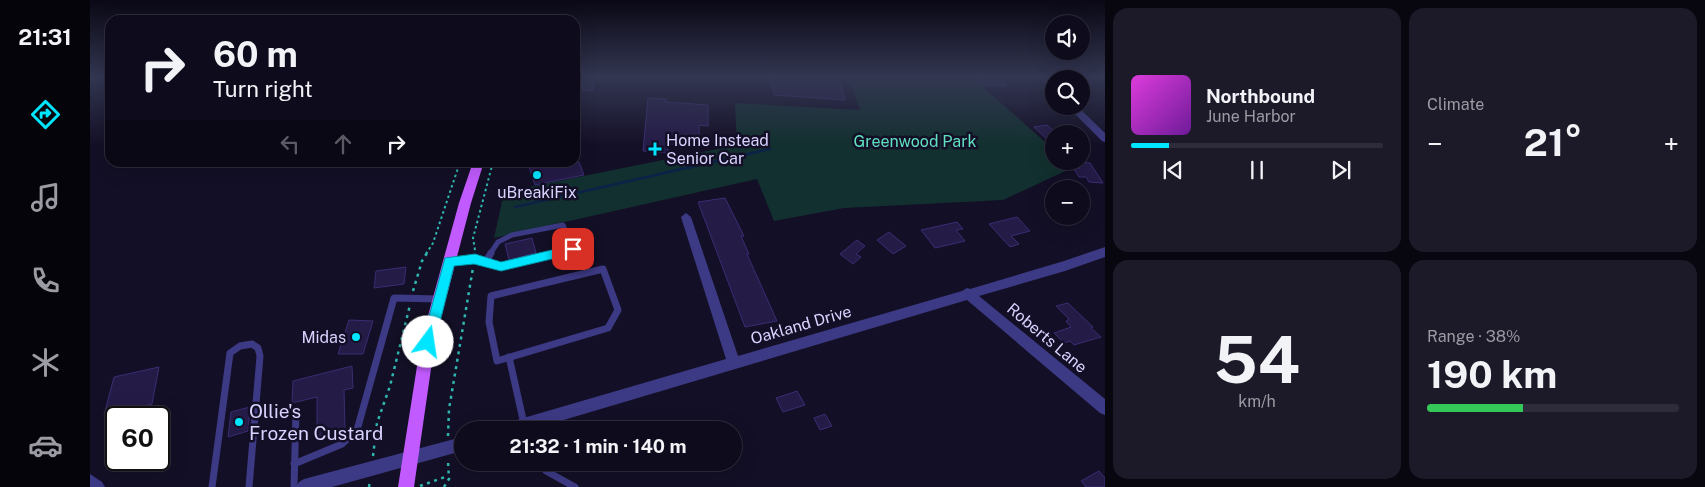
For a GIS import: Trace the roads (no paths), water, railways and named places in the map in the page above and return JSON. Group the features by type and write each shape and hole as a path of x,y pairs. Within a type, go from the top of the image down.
{"main road":[{"path":"406,487 428,342 449,262 478,167"}],"street":[{"path":"1080,115 1105,139"},
{"path":"686,217 734,363"},
{"name":"Oakland Drive","path":"534,421 1065,266 1105,252"},
{"name":"Roberts Lane","path":"967,294 1105,408"},
{"path":"304,487 454,446"},
{"path":"90,482 97,487"}],"lane":[{"path":"449,262 475,259 484,263 501,266 573,249 563,225 505,238 498,242 484,263"},
{"path":"603,269 618,310 608,328 509,357 497,361 489,322 491,296 603,269"},
{"path":"294,464 342,444 357,430 394,298 439,299"},
{"path":"212,487 230,354 240,346 252,344 258,348 260,356 249,487"},
{"path":"509,357 523,421"},
{"path":"294,487 296,412"},
{"path":"546,471 575,487"}],"waterway":[{"path":"515,207 770,149"}],"place":[{"name":"Home Instead Senior Car","path":"655,149"},
{"name":"uBreakiFix","path":"537,175"},
{"name":"Midas","path":"356,337"},
{"name":"Ollie's Frozen Custard","path":"239,422"}],"park label":[{"name":"Greenwood Park","path":"915,141"}]}
